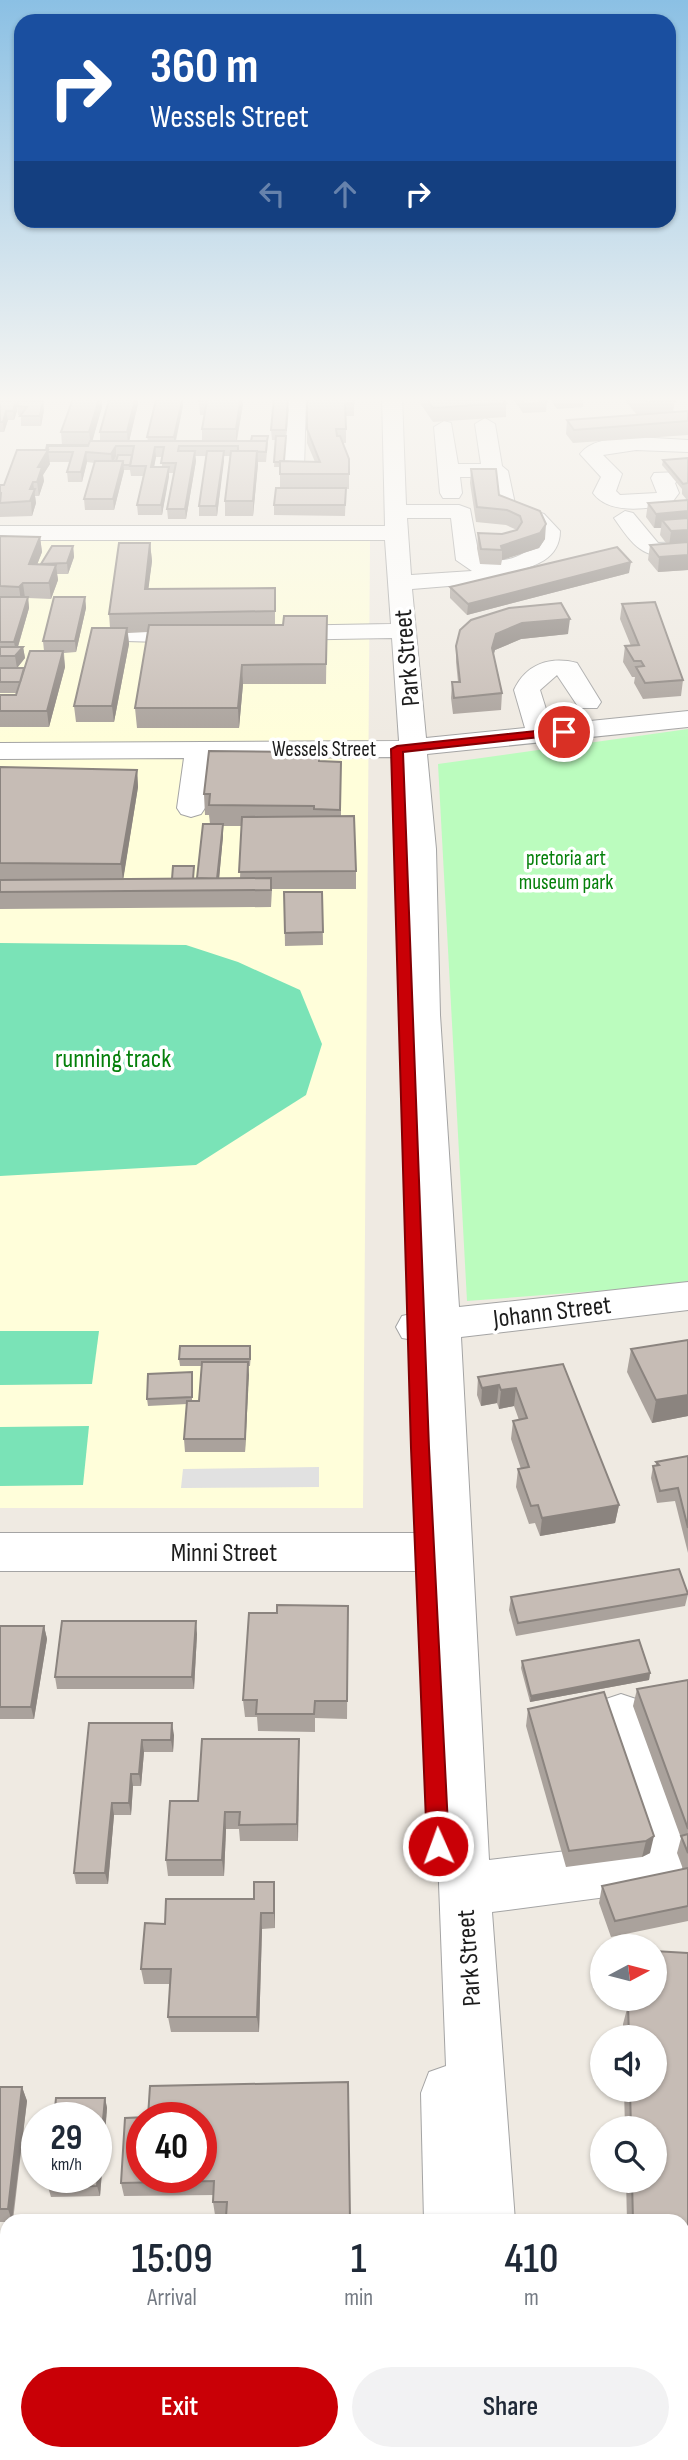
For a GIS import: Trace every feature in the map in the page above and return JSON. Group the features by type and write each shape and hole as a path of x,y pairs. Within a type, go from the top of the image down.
{"street":[{"name":"Park Street","path":"390,511 399,583 437,1552 455,2214"},
{"name":"Park Street","path":"392,511 389,631 405,749"},
{"path":"0,533 392,525 455,511 462,514 468,560 473,565 502,567 536,557 546,550 551,539 550,532 535,519 513,511"},
{"path":"625,518 648,548 659,551 688,549"},
{"path":"399,583 506,576"},
{"path":"258,637 313,621 389,631"},
{"path":"134,636 217,636"},
{"path":"540,734 527,690 538,675 555,667 568,668 588,702"},
{"name":"Wessels Street","path":"0,751 405,749 688,719"},
{"path":"191,808 199,749"},
{"name":"Johann Street","path":"428,1325 688,1296"},
{"name":"Minni Street","path":"0,1552 437,1552"},
{"name":"Park Street","path":"437,1552 464,1889 484,2214"},
{"path":"464,1889 628,1871 658,1860 664,1851 662,1838 621,1716"}],"shaded area":[{"path":"0,541 370,541 363,1508 0,1508"},
{"path":"319,1467 319,1487 181,1488 183,1469"}],"green space":[{"name":"pretoria art museum park","path":"688,729 688,1284 467,1301 438,764"},
{"name":"running track","path":"0,943 186,945 238,962 300,990 322,1044 306,1095 196,1165 0,1176"},
{"path":"0,1331 99,1331 92,1384 0,1385"},
{"path":"89,1426 83,1485 0,1486 0,1427"}],"building":[{"path":"509,511 539,511 546,524 540,533 501,546 502,550 481,549 478,533 502,534 517,530 522,522 520,516"},
{"path":"654,511 688,511 688,511 656,514"},
{"path":"688,518 688,530 671,531 662,520"},
{"path":"0,536 40,537 29,564 56,565 49,583 23,583 19,587 0,586"},
{"path":"688,542 688,555 659,557 650,545"},
{"path":"119,543 150,543 145,589 275,588 275,611 109,614"},
{"path":"52,546 73,546 67,563 41,564"},
{"path":"617,547 631,562 468,604 450,587"},
{"path":"0,597 28,597 14,642 0,642"},
{"path":"54,597 85,597 75,641 43,641"},
{"path":"655,602 683,680 645,683 636,667 644,666 641,661 634,661 625,646 639,645 622,604"},
{"path":"561,603 570,619 522,623 496,634 492,648 502,693 454,698 452,682 460,682 456,646 460,630 471,620 509,608"},
{"path":"284,616 327,616 326,664 242,665 238,708 135,708 149,625 283,625"},
{"path":"92,628 127,628 112,706 74,706"},
{"path":"0,647 23,647 15,656 0,656"},
{"path":"30,651 63,651 47,711 0,711 0,695 16,695"},
{"path":"0,668 24,668 20,682 0,682"},
{"path":"209,751 296,752 295,756 319,756 319,761 341,762 340,810 314,809 314,806 209,805 210,794 204,794"},
{"path":"0,767 137,770 121,864 0,863"},
{"path":"354,816 356,871 239,872 242,817"},
{"path":"203,824 223,824 217,879 197,878"},
{"path":"173,866 194,866 193,879 172,879"},
{"path":"271,878 271,890 0,892 0,880"},
{"path":"284,892 322,892 323,932 285,933"},
{"path":"688,1340 688,1395 656,1400 631,1349"},
{"path":"180,1346 250,1346 250,1359 179,1359"},
{"path":"202,1362 248,1362 245,1439 184,1439 187,1401 199,1401"},
{"path":"563,1364 619,1505 542,1518 538,1505 531,1506 518,1469 529,1467 513,1421 527,1418 516,1388 501,1390 499,1385 482,1388 478,1377"},
{"path":"192,1372 192,1397 147,1399 148,1374"},
{"path":"688,1456 688,1528 678,1488 660,1491 653,1466 659,1465 656,1462"},
{"path":"679,1569 688,1594 518,1623 511,1597"},
{"path":"277,1605 348,1606 347,1701 315,1701 314,1714 256,1714 257,1700 243,1700 249,1613 277,1613"},
{"path":"62,1621 196,1621 192,1677 55,1677"},
{"path":"0,1626 44,1626 31,1707 0,1707"},
{"path":"639,1640 650,1673 531,1696 522,1661"},
{"path":"688,1680 688,1829 637,1689"},
{"path":"604,1692 654,1836 646,1841 569,1851 528,1709"},
{"path":"89,1723 172,1723 171,1740 142,1740 139,1774 131,1774 129,1803 112,1803 105,1873 74,1873"},
{"path":"202,1739 299,1739 297,1824 239,1825 240,1812 225,1812 222,1860 166,1860 170,1801 198,1801"},
{"path":"688,1834 688,1853 681,1836"},
{"path":"688,1868 688,1906 615,1921 602,1886"},
{"path":"254,1882 274,1882 274,1913 261,1913 257,2017 168,2017 171,1969 141,1969 145,1923 165,1924 166,1899 254,1899"},
{"path":"667,1952 688,1953 688,2214 633,2214 632,2193 667,2193 667,2116 631,2116 630,2102 667,2102 667,2025 629,2025 628,2011 667,2011"},
{"path":"348,2082 350,2214 226,2214 227,2202 213,2202 213,2193 217,2193 217,2102 149,2102 150,2086"},
{"path":"0,2087 22,2087 8,2209 0,2209"},
{"path":"56,2098 105,2098 105,2102 56,2102"},
{"path":"125,2118 126,2183 121,2183"}],"route":[{"path":"438,1846 420,1448 397,749 564,732"}]}
